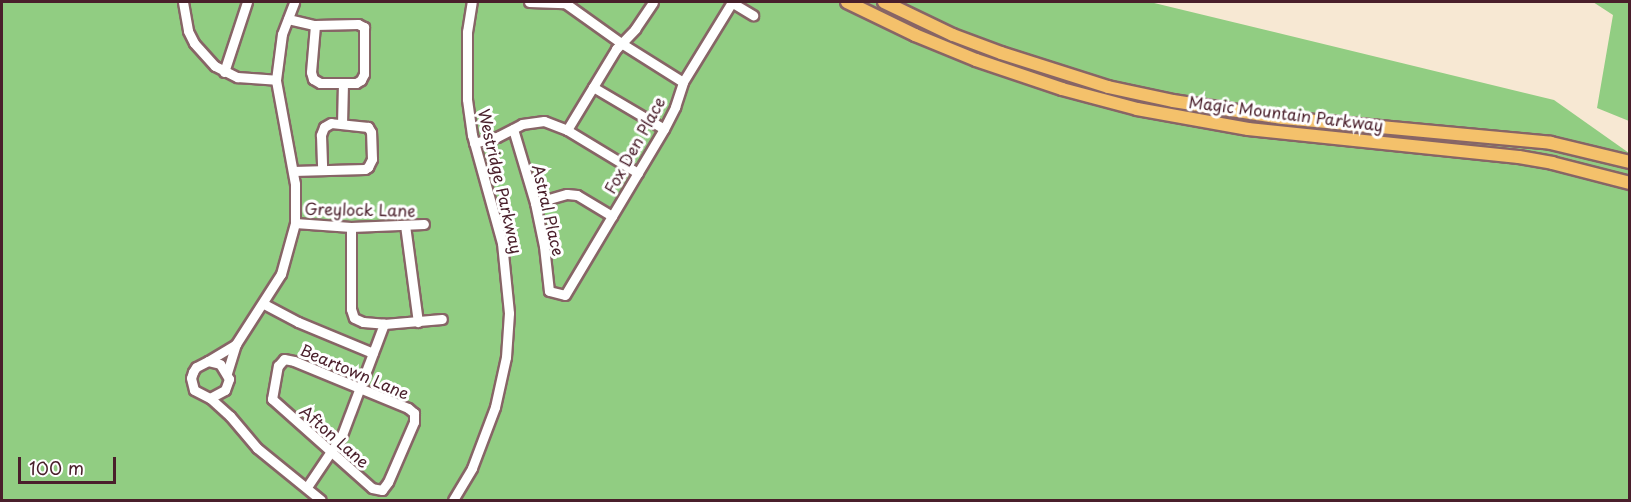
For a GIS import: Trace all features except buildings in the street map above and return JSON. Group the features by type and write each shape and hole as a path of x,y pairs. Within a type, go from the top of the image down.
{"main road":[{"name":"Magic Mountain Parkway","path":"847,2 956,52 1040,82 1137,109 1248,129 1508,155 1558,164 1629,183"},
{"name":"Magic Mountain Parkway","path":"887,2 953,35 1001,54 1108,87 1173,101 1283,118 1551,143 1629,162"}],"street":[{"path":"183,2 188,31 194,44 203,55 224,72 247,79 276,80"},
{"path":"224,72 247,2"},
{"path":"230,416 225,390 227,373 236,344 264,304 287,259 295,223 293,171 276,80 279,49 294,2"},
{"name":"Westridge Parkway","path":"453,501 486,435 501,383 508,330 508,294 502,243 474,143 465,67 466,32 472,2"},
{"path":"529,2 565,3 621,44 683,82"},
{"path":"567,130 621,44 635,29 653,2"},
{"path":"731,2 753,15"},
{"name":"Fox Den Place","path":"557,293 565,295 638,173 675,107 683,82 731,2"},
{"path":"288,19 315,25 358,24 364,27 363,78 357,83 320,83 312,76 315,25"},
{"path":"342,124 343,83"},
{"path":"593,87 664,129"},
{"path":"474,143 497,137 533,122 544,121 567,130 638,173"},
{"path":"293,171 365,169 372,162 370,129 364,125 327,124 322,130 322,170"},
{"name":"Astral Place","path":"513,129 535,202 544,246 549,291 557,293"},
{"path":"535,202 567,194 577,195 612,216"},
{"name":"Greylock Lane","path":"295,223 351,227 424,224"},
{"path":"405,225 418,322"},
{"path":"351,227 351,309 354,318 363,322 384,324 442,319"},
{"path":"264,304 298,322 373,353"},
{"path":"307,487 332,453 384,324"},
{"path":"236,344 196,367 191,378 194,390 210,399 230,416 257,448 307,487 321,501"},
{"name":"Beartown Lane","path":"272,399 278,366 284,359 360,388 414,413 414,422 388,482 382,490"},
{"path":"208,361 220,364 227,373"},
{"path":"210,399 225,390"},
{"name":"Afton Lane","path":"272,399 372,488 382,490"}],"green space":[{"path":"2,2 1150,2 1554,100 1629,153 1629,500 2,500"},
{"path":"1593,2 1629,2 1629,121 1597,108 1613,15"}]}
